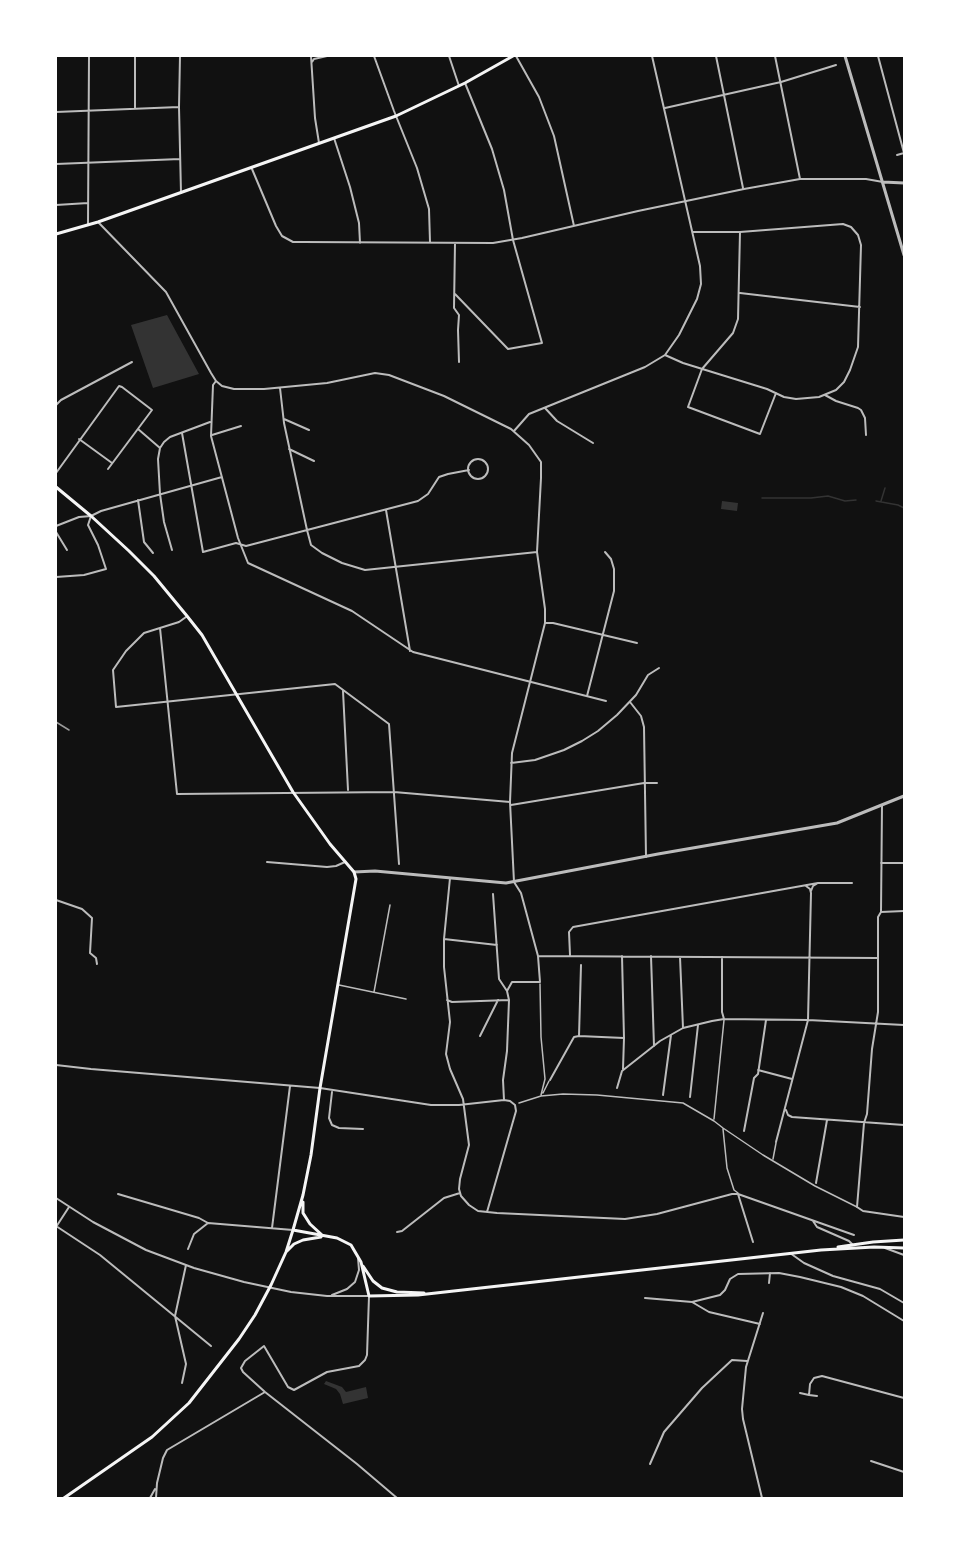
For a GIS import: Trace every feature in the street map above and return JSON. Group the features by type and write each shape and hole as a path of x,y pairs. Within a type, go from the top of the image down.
{"main road":[{"path":"56,234 88,226 396,116 465,83 514,56"},
{"path":"56,487 91,516 154,576 202,635 293,792 356,877 320,1088 311,1155 293,1230 272,1285 255,1315 227,1355 189,1403 152,1437 64,1498"},
{"path":"302,1197 303,1213 310,1224 324,1236"},
{"path":"293,1230 337,1238 351,1245 361,1262 369,1296 418,1295 821,1250 904,1248"},
{"path":"286,1252 294,1244 324,1236"},
{"path":"821,1250 904,1240"},
{"path":"361,1262 374,1281 382,1288 397,1292 432,1293"}],"street":[{"path":"88,226 89,56"},
{"path":"135,56 135,108"},
{"path":"180,56 181,193"},
{"path":"311,56 319,143"},
{"path":"312,62 327,56"},
{"path":"374,56 417,168 429,208 430,242"},
{"path":"448,56 459,86"},
{"path":"514,56 539,97 554,136 574,226"},
{"path":"514,431 529,414 645,367 665,356 679,335 699,292 700,266 652,56"},
{"path":"716,56 744,189"},
{"path":"775,56 800,178"},
{"path":"845,56 904,255"},
{"path":"878,56 904,153 897,155"},
{"path":"665,108 781,82 836,64"},
{"path":"454,294 508,349 543,343 513,240 504,190 492,149 465,83"},
{"path":"56,112 179,107"},
{"path":"334,138 359,223 360,243"},
{"path":"56,164 180,159"},
{"path":"251,167 276,226 285,238 293,242 493,243 800,178 866,179 904,183"},
{"path":"56,205 88,203"},
{"path":"98,222 166,292 216,381 228,388 264,389 327,383 375,373 390,375 444,396 514,431 529,445 540,462 537,552 545,623 511,763 510,803 514,882 520,893 538,956 545,1079 541,1096"},
{"path":"665,356 767,389 784,397 796,399 819,397 836,390 844,382 858,347 861,245 858,235 851,227 843,224 740,232 693,232"},
{"path":"740,232 738,319 733,333 702,369 688,407 760,434 776,393"},
{"path":"455,243 454,308 459,315 459,362"},
{"path":"739,293 860,307"},
{"path":"56,405 61,400 132,362"},
{"path":"216,381 213,386 211,436 241,544 250,564 352,611 410,651 606,701"},
{"path":"56,473 119,386 152,410 108,470"},
{"path":"280,387 289,448 307,530 311,545 322,553 364,570 537,552"},
{"path":"824,395 861,410 866,418 866,435"},
{"path":"544,407 557,421 593,443"},
{"path":"284,419 309,430"},
{"path":"172,550 164,522 160,494 158,459 160,448 170,437 210,422"},
{"path":"211,436 241,426"},
{"path":"138,429 160,448"},
{"path":"182,433 203,552 236,543 246,546 418,501 428,494 439,477 469,470"},
{"path":"79,439 112,464"},
{"path":"289,448 314,461"},
{"path":"476,460 485,463 488,469 487,475 479,479 473,478 469,470 471,464 476,460"},
{"path":"56,526 79,517 91,516 101,511 222,477"},
{"path":"138,500 144,542 153,553"},
{"path":"386,510 410,651"},
{"path":"56,577 84,575 106,569 88,525 91,516"},
{"path":"56,532 67,550"},
{"path":"587,696 614,591 615,579 611,559 605,552"},
{"path":"187,616 181,621 144,633 126,651 114,668 116,707 335,684 389,724 399,864"},
{"path":"545,623 637,644"},
{"path":"160,628 177,794 394,792 510,803 657,783"},
{"path":"511,763 535,760 573,746 607,724 630,702 648,675 659,668"},
{"path":"343,691 348,791"},
{"path":"630,702 641,716 644,727 646,856"},
{"path":"354,872 375,871 499,883 514,882 646,856 837,823 904,796"},
{"path":"857,1207 864,1123 867,1114 875,1023 878,1012 877,958 878,917 881,912 882,805"},
{"path":"267,862 327,867 345,862"},
{"path":"881,863 904,863"},
{"path":"450,878 444,939 444,967 450,1022 446,1054 450,1070 464,1099 469,1145 460,1179 460,1193 463,1200 478,1211 625,1219 657,1214 738,1194 854,1235"},
{"path":"772,1160 808,1020 811,893 813,886 818,883"},
{"path":"570,955 569,931 574,927 803,885 852,883"},
{"path":"803,885 809,888 811,893"},
{"path":"493,894 499,979 507,991 509,1000 507,1051 503,1080 504,1100"},
{"path":"56,900 82,909 92,918 90,953 96,958 97,964"},
{"path":"374,992 390,905"},
{"path":"881,912 904,911"},
{"path":"444,939 497,945"},
{"path":"538,956 877,958"},
{"path":"622,956 623,1070"},
{"path":"651,956 654,1046"},
{"path":"680,957 683,1028"},
{"path":"714,1120 724,1019 722,957"},
{"path":"579,1036 580,965"},
{"path":"507,991 512,982 540,982"},
{"path":"338,985 406,999"},
{"path":"447,1000 452,1002 509,1000"},
{"path":"480,1036 498,1000"},
{"path":"617,1088 623,1070 670,1035 698,1024 724,1019 904,1025"},
{"path":"743,1141 754,1078 758,1074 766,1020"},
{"path":"690,1097 698,1024"},
{"path":"662,1101 670,1035"},
{"path":"541,1096 574,1037 624,1038"},
{"path":"56,1065 320,1088 431,1105 504,1100 513,1102 516,1108 488,1212"},
{"path":"758,1070 792,1079"},
{"path":"272,1228 290,1086"},
{"path":"333,1090 329,1118 332,1125 339,1128 363,1129"},
{"path":"519,1102 541,1096 563,1094 683,1102 832,1196 863,1211 904,1217"},
{"path":"785,1108 792,1117 904,1125"},
{"path":"816,1185 827,1120"},
{"path":"723,1128 728,1168 734,1191 738,1194 753,1242"},
{"path":"397,1232 402,1231 444,1198 460,1193"},
{"path":"118,1194 199,1218 208,1223 293,1230"},
{"path":"56,1198 109,1231 146,1250 186,1265 231,1279 304,1294 369,1296 367,1355 359,1366 327,1372 294,1390 288,1387 262,1346 245,1361 242,1371 398,1498"},
{"path":"69,1207 56,1226 100,1255 211,1346"},
{"path":"812,1220 817,1227 853,1245"},
{"path":"188,1249 194,1234 208,1223"},
{"path":"882,1247 904,1255"},
{"path":"790,1253 804,1263 833,1276 880,1289 904,1303"},
{"path":"327,1296 344,1291 355,1282 358,1255"},
{"path":"182,1383 186,1364 175,1316 186,1265"},
{"path":"770,1273 770,1283"},
{"path":"645,1298 692,1302 720,1295 734,1275 787,1274 833,1285 863,1296 904,1321"},
{"path":"692,1302 709,1312 760,1324"},
{"path":"762,1498 742,1419 742,1409 748,1361 763,1312"},
{"path":"650,1464 664,1432 702,1388 732,1359 748,1361"},
{"path":"808,1395 814,1378 822,1376 904,1398"},
{"path":"156,1498 163,1456 168,1449 265,1392"},
{"path":"800,1394 817,1396"},
{"path":"871,1461 904,1472"},
{"path":"150,1498 157,1483"}],"shaded area":[{"path":"167,315 199,374 153,388 131,325"},
{"path":"722,501 738,503 737,511 721,509"},
{"path":"326,1381 342,1387 346,1392 366,1387 368,1398 343,1404 340,1394 336,1389 324,1384"}],"waterway":[{"path":"881,501 885,488"},
{"path":"762,498 828,496 845,501 856,500"},
{"path":"876,501 904,508"}],"railway":[{"path":"56,722 69,730"}]}
